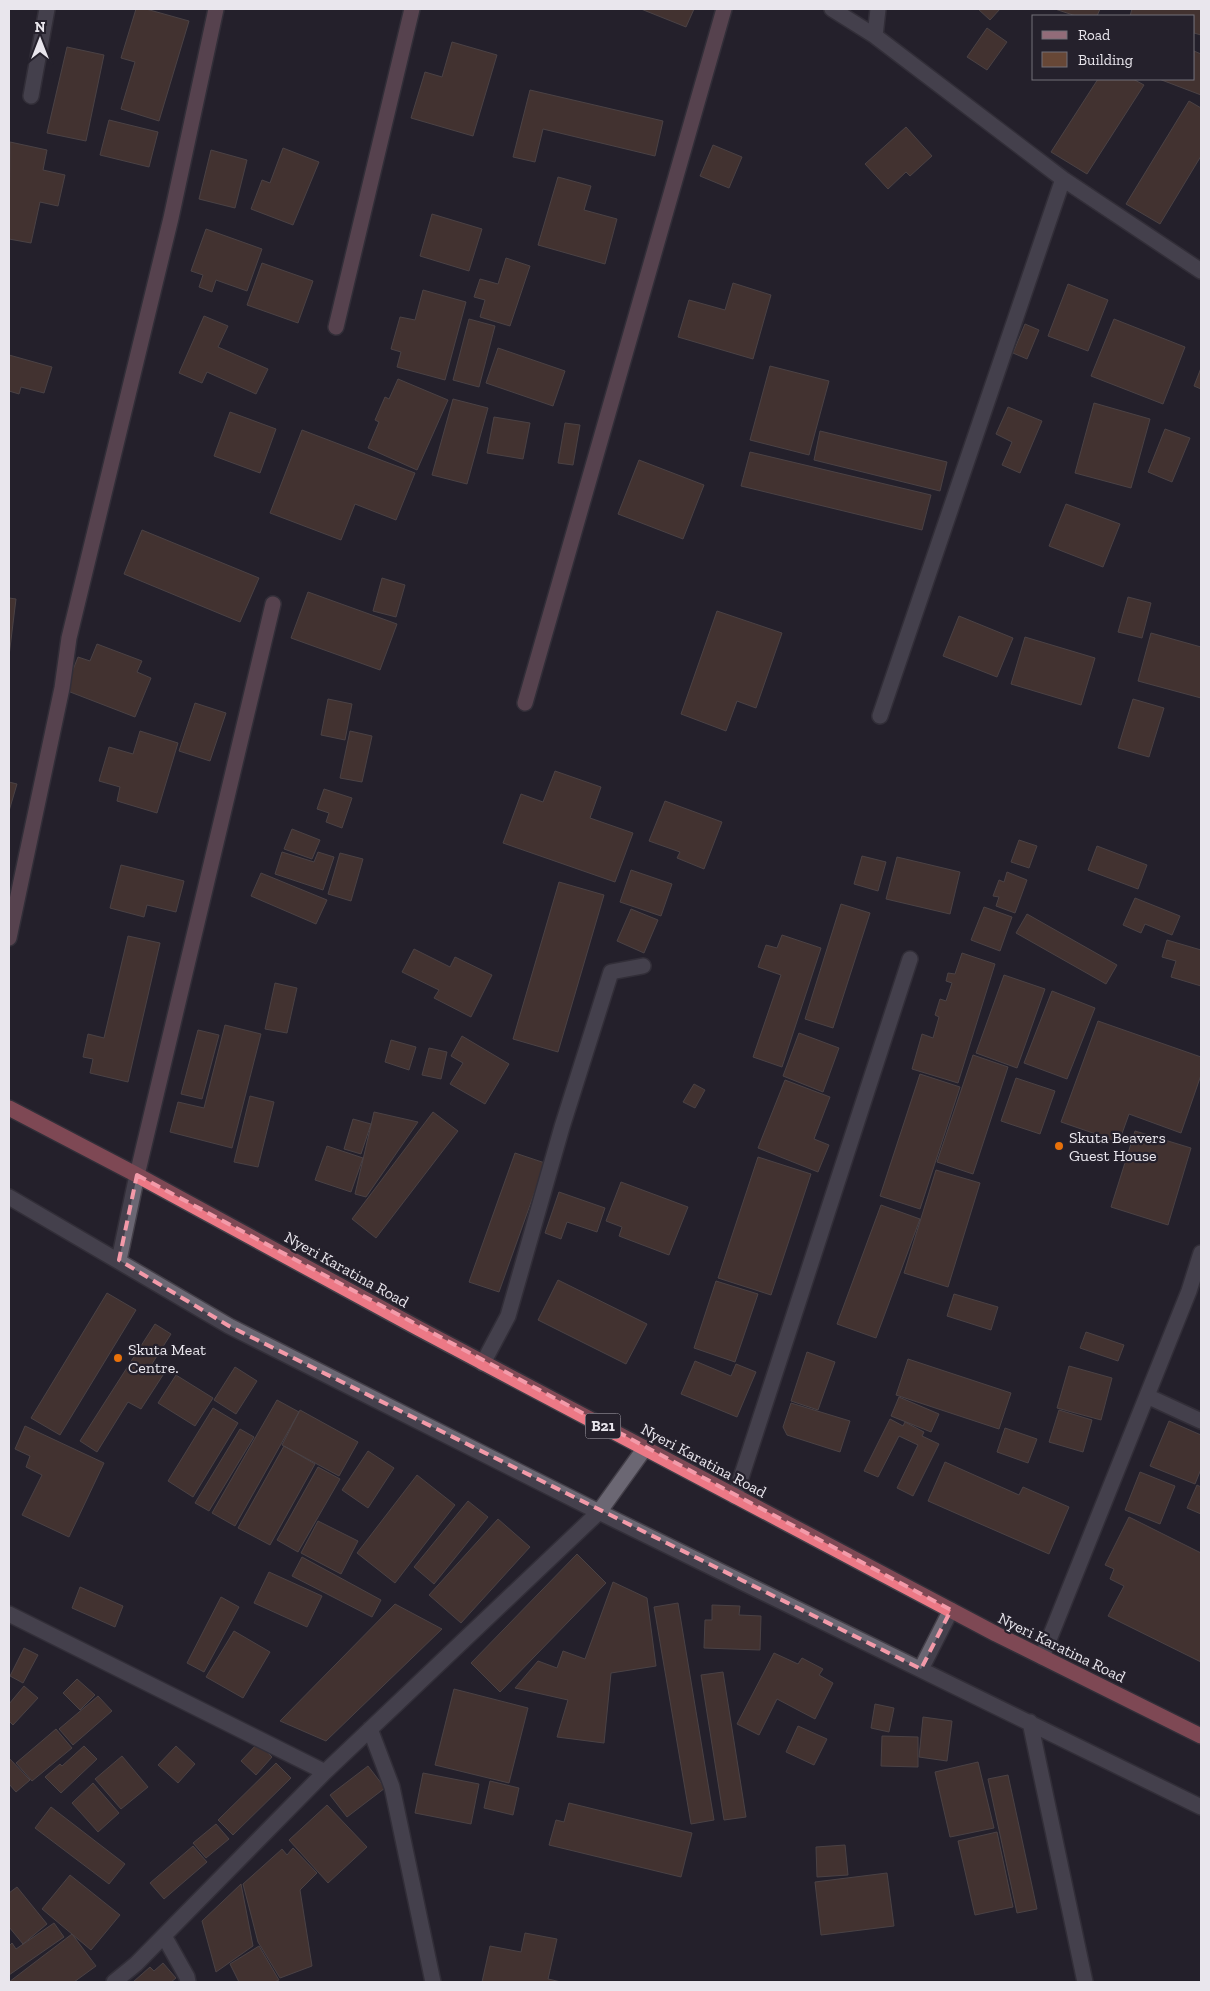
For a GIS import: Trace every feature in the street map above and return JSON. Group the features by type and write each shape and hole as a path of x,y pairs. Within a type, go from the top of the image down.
{"highway":[{"name":"Nyeri Karatina Road","path":"9,1108 137,1175 483,1363 950,1610 1201,1736"}],"street":[{"path":"31,96 47,9"},
{"path":"9,938 62,688 69,638 171,218 216,9"},
{"path":"336,327 412,9"},
{"path":"525,703 724,9"},
{"path":"832,9 875,36 1063,179 1201,271"},
{"path":"875,36 878,9"},
{"path":"880,716 1063,179"},
{"path":"119,1260 137,1175 273,604"},
{"path":"735,1496 910,959"},
{"path":"483,1363 508,1316 562,1127 611,972 642,966"},
{"path":"9,1197 230,1326 599,1512 1201,1807"},
{"path":"1042,1657 1189,1291 1201,1253"},
{"path":"1147,1396 1201,1421"},
{"path":"114,1982 136,1964 325,1772 599,1512 645,1448"},
{"path":"921,1669 950,1610"},
{"path":"9,1614 325,1772"},
{"path":"1030,1722 1085,1982"},
{"path":"370,1729 392,1787 433,1982"},
{"path":"164,1936 188,1982"}],"highlighted area":[{"path":"137,1175 951,1610 921,1669 229,1326 119,1260"}],"building":[{"path":"136,9 146,9 189,21 159,121 121,109 135,62 121,58"},
{"path":"641,9 694,9 686,27"},
{"path":"978,9 1000,9 990,20"},
{"path":"1055,9 1100,9 1097,15 1073,15"},
{"path":"1132,9 1201,9 1201,35 1195,33 1195,15 1130,15"},
{"path":"987,28 1007,42 987,70 967,57"},
{"path":"452,42 497,55 473,136 411,118 425,72 442,77"},
{"path":"67,47 104,55 86,141 47,133"},
{"path":"1195,51 1201,54 1201,95 1162,80 1195,80"},
{"path":"1097,80 1135,80 1144,85 1087,174 1051,152"},
{"path":"530,90 663,121 655,156 543,129 535,162 513,157"},
{"path":"1189,101 1201,108 1201,156 1160,224 1126,204"},
{"path":"109,120 158,132 149,167 100,155"},
{"path":"906,127 932,156 910,176 906,172 888,189 865,164"},
{"path":"10,142 47,150 43,170 65,175 58,206 40,202 31,243 9,239"},
{"path":"713,145 742,157 729,188 700,176"},
{"path":"283,148 319,162 293,225 251,209 262,180 270,183"},
{"path":"211,150 247,160 235,208 199,199"},
{"path":"558,177 591,186 584,210 617,219 605,264 538,245"},
{"path":"432,214 482,229 469,271 420,256"},
{"path":"206,229 262,249 247,291 216,280 212,292 199,287 203,275 191,271"},
{"path":"506,258 530,266 510,326 480,317 485,300 474,297 480,279 498,284"},
{"path":"262,263 313,281 298,323 247,305"},
{"path":"733,283 771,295 753,359 678,337 689,300 725,310"},
{"path":"1068,284 1108,300 1088,351 1048,336"},
{"path":"423,290 466,302 445,380 397,367 401,352 391,349 400,317 415,320"},
{"path":"204,316 228,326 218,347 268,369 256,394 207,372 202,383 179,373"},
{"path":"469,319 495,326 479,387 453,380"},
{"path":"1114,319 1185,347 1163,404 1091,376"},
{"path":"1025,324 1039,330 1027,359 1013,353"},
{"path":"498,348 565,371 553,406 486,383"},
{"path":"9,355 52,367 44,393 21,387 19,394 9,391"},
{"path":"770,366 829,381 809,455 750,440"},
{"path":"1201,368 1201,389 1194,386"},
{"path":"398,379 448,400 417,470 368,448 379,422 375,420 385,397 389,399"},
{"path":"453,399 488,408 467,484 432,475"},
{"path":"1094,403 1150,419 1131,488 1075,473"},
{"path":"1008,407 1042,421 1020,473 1002,465 1012,442 996,434"},
{"path":"230,412 276,429 260,473 214,456"},
{"path":"494,417 530,423 523,459 487,453"},
{"path":"565,423 580,425 573,465 558,463"},
{"path":"1165,429 1190,438 1172,482 1148,472"},
{"path":"302,430 415,473 396,520 355,504 341,540 270,513"},
{"path":"820,431 947,462 940,491 814,460"},
{"path":"750,452 931,495 922,530 741,486"},
{"path":"639,460 704,485 683,539 618,514"},
{"path":"1066,504 1120,524 1103,567 1049,546"},
{"path":"142,530 259,578 240,622 124,574"},
{"path":"382,578 405,585 396,617 373,611"},
{"path":"308,592 397,624 380,670 291,638"},
{"path":"1128,597 1151,603 1142,638 1118,632"},
{"path":"9,598 16,599 9,656"},
{"path":"717,611 782,633 756,708 737,701 726,731 681,714"},
{"path":"959,616 1013,638 997,677 943,656"},
{"path":"1151,633 1201,647 1201,698 1138,681"},
{"path":"1025,637 1095,658 1081,705 1011,684"},
{"path":"97,644 142,661 137,672 151,678 135,717 65,690 78,657 90,661"},
{"path":"328,699 352,704 345,740 321,735"},
{"path":"1133,699 1164,708 1149,757 1118,748"},
{"path":"195,703 226,713 210,761 179,751"},
{"path":"140,731 178,743 157,813 117,801 120,787 99,781 109,747 133,754"},
{"path":"350,731 372,736 362,782 340,778"},
{"path":"555,771 601,787 590,818 633,833 615,882 503,843 521,794 543,802"},
{"path":"9,782 17,784 9,811"},
{"path":"324,789 352,798 342,828 326,822 329,813 317,809"},
{"path":"665,801 722,822 704,869 677,858 680,852 649,841"},
{"path":"292,829 320,840 312,859 284,849"},
{"path":"1019,840 1037,846 1029,868 1011,862"},
{"path":"1097,846 1147,865 1138,889 1088,870"},
{"path":"282,852 314,862 318,852 334,857 323,890 275,874"},
{"path":"340,853 363,859 351,901 328,894"},
{"path":"862,856 886,862 878,891 854,884"},
{"path":"897,857 960,872 950,914 886,899"},
{"path":"121,865 184,881 176,912 147,905 144,917 110,908"},
{"path":"631,870 672,884 661,916 620,902"},
{"path":"1007,872 1027,880 1015,913 996,906 999,897 993,896 999,880 1004,882"},
{"path":"261,873 327,900 316,924 251,896"},
{"path":"559,882 604,895 558,1052 513,1039"},
{"path":"1135,898 1180,916 1172,935 1145,924 1141,933 1123,925"},
{"path":"841,904 870,913 833,1028 805,1019"},
{"path":"984,907 1012,917 1000,951 971,940"},
{"path":"631,909 658,920 644,953 617,941"},
{"path":"1027,914 1117,965 1106,984 1016,933"},
{"path":"782,935 821,948 782,1067 753,1057 781,975 758,967 766,945 777,948"},
{"path":"128,936 160,943 128,1082 90,1073 93,1059 83,1057 88,1034 104,1038"},
{"path":"1167,940 1201,950 1201,986 1171,977 1176,961 1162,957"},
{"path":"414,949 450,967 455,957 492,975 471,1017 434,998 439,990 402,972"},
{"path":"962,953 995,964 958,1083 912,1069 922,1034 933,1038 939,1017 935,1015 940,999 946,1001 952,983 946,981 948,973 955,974"},
{"path":"1004,975 1045,989 1017,1068 976,1053"},
{"path":"275,983 297,988 287,1033 265,1029"},
{"path":"1052,991 1095,1008 1067,1079 1024,1063"},
{"path":"1098,1021 1201,1057 1201,1075 1181,1133 1129,1114 1119,1142 1061,1122"},
{"path":"225,1025 261,1034 232,1148 170,1132 178,1102 204,1108"},
{"path":"198,1030 219,1035 202,1099 181,1094"},
{"path":"799,1033 839,1048 823,1092 783,1076"},
{"path":"462,1036 509,1064 485,1104 450,1084 463,1063 451,1056"},
{"path":"391,1040 416,1047 409,1070 385,1062"},
{"path":"429,1048 447,1052 441,1079 422,1075"},
{"path":"973,1055 1008,1067 973,1174 937,1162"},
{"path":"920,1074 960,1087 920,1209 880,1196"},
{"path":"1016,1078 1055,1091 1040,1134 1001,1121"},
{"path":"785,1080 830,1097 814,1139 829,1145 818,1172 758,1148"},
{"path":"694,1084 705,1090 695,1108 683,1102"},
{"path":"250,1096 274,1102 258,1167 234,1162"},
{"path":"374,1112 418,1122 366,1197 355,1194"},
{"path":"433,1112 458,1131 376,1238 352,1219"},
{"path":"353,1119 371,1124 361,1154 344,1149"},
{"path":"1135,1131 1191,1148 1168,1225 1111,1207"},
{"path":"327,1146 363,1158 351,1192 315,1180"},
{"path":"515,1153 545,1163 499,1292 469,1282"},
{"path":"758,1157 811,1174 771,1295 718,1278"},
{"path":"936,1170 980,1183 948,1287 904,1273"},
{"path":"621,1182 688,1207 669,1255 619,1236 622,1227 606,1221"},
{"path":"559,1192 605,1208 597,1232 567,1222 561,1239 545,1233"},
{"path":"881,1205 920,1219 876,1338 837,1324"},
{"path":"558,1280 647,1324 626,1364 538,1320"},
{"path":"716,1281 758,1294 735,1362 694,1348"},
{"path":"107,1293 136,1310 60,1435 31,1418"},
{"path":"954,1294 998,1307 991,1330 947,1316"},
{"path":"155,1324 171,1334 150,1367 163,1375 141,1409 128,1402 97,1452 80,1441"},
{"path":"1086,1332 1124,1345 1118,1361 1080,1348"},
{"path":"807,1352 835,1362 818,1410 791,1401"},
{"path":"908,1359 1011,1393 999,1429 896,1395"},
{"path":"695,1361 731,1376 736,1364 756,1372 737,1417 681,1394"},
{"path":"1069,1366 1112,1378 1101,1420 1057,1408"},
{"path":"235,1367 257,1381 236,1414 214,1400"},
{"path":"176,1375 213,1398 195,1426 158,1403"},
{"path":"899,1397 939,1414 931,1432 891,1416"},
{"path":"277,1400 299,1412 235,1526 212,1513"},
{"path":"791,1403 850,1421 840,1452 787,1435 783,1427"},
{"path":"213,1408 238,1423 193,1497 168,1481"},
{"path":"300,1410 358,1442 339,1476 282,1445"},
{"path":"1059,1410 1092,1420 1083,1452 1049,1442"},
{"path":"890,1419 903,1426 905,1422 924,1432 922,1436 939,1444 913,1496 897,1488 918,1445 899,1436 878,1477 864,1471"},
{"path":"1169,1421 1201,1435 1201,1469 1195,1484 1150,1466"},
{"path":"25,1426 104,1463 69,1537 22,1515 42,1475 26,1467 30,1456 15,1449"},
{"path":"1005,1428 1037,1439 1028,1463 997,1452"},
{"path":"240,1429 254,1437 209,1511 195,1503"},
{"path":"284,1446 315,1464 270,1545 238,1528"},
{"path":"368,1451 394,1468 368,1508 342,1490"},
{"path":"945,1462 1019,1495 1023,1487 1069,1507 1049,1554 928,1501"},
{"path":"318,1467 340,1479 298,1552 277,1540"},
{"path":"1140,1472 1175,1486 1160,1524 1125,1510"},
{"path":"417,1475 455,1505 395,1583 357,1553"},
{"path":"1197,1485 1201,1487 1201,1514 1187,1508"},
{"path":"468,1501 488,1517 434,1584 414,1567"},
{"path":"1129,1517 1201,1553 1201,1662 1108,1616 1124,1586 1110,1579 1114,1569 1105,1565"},
{"path":"498,1519 530,1547 461,1623 429,1595"},
{"path":"318,1521 358,1541 341,1574 301,1553"},
{"path":"577,1554 606,1583 500,1692 471,1663"},
{"path":"302,1557 381,1600 372,1617 292,1576"},
{"path":"269,1572 322,1596 307,1627 254,1603"},
{"path":"613,1582 647,1598 656,1666 611,1673 604,1743 557,1737 568,1700 515,1688 538,1661 557,1668 563,1651 585,1659"},
{"path":"80,1587 123,1606 115,1627 72,1608"},
{"path":"221,1597 239,1607 204,1672 187,1663"},
{"path":"678,1603 714,1820 691,1824 654,1607"},
{"path":"395,1604 442,1629 326,1741 280,1721"},
{"path":"712,1605 740,1606 739,1615 761,1616 760,1650 704,1648 705,1620 712,1620"},
{"path":"234,1631 270,1652 243,1698 206,1677"},
{"path":"24,1648 38,1655 23,1683 10,1676"},
{"path":"774,1653 798,1664 802,1658 823,1669 819,1675 833,1683 815,1719 777,1699 759,1735 737,1724"},
{"path":"723,1672 746,1817 724,1820 701,1675"},
{"path":"77,1679 95,1695 80,1710 63,1693"},
{"path":"24,1686 38,1698 13,1725 9,1721 9,1704"},
{"path":"454,1689 528,1708 509,1783 435,1765"},
{"path":"98,1696 112,1711 73,1745 59,1729"},
{"path":"875,1704 894,1708 889,1732 871,1728"},
{"path":"923,1717 952,1721 947,1761 919,1757"},
{"path":"798,1726 827,1739 814,1765 786,1752"},
{"path":"56,1729 72,1748 32,1781 16,1763"},
{"path":"882,1736 918,1737 918,1767 881,1766"},
{"path":"258,1743 272,1757 256,1775 241,1761"},
{"path":"84,1746 97,1759 61,1793 45,1777 60,1764 62,1766"},
{"path":"176,1746 195,1764 178,1783 158,1765"},
{"path":"122,1756 148,1787 121,1809 95,1779"},
{"path":"9,1758 30,1780 16,1792 9,1784"},
{"path":"978,1762 994,1828 950,1837 935,1772"},
{"path":"276,1763 291,1778 233,1835 218,1820"},
{"path":"368,1766 385,1788 347,1817 330,1795"},
{"path":"423,1773 479,1784 471,1824 415,1813"},
{"path":"1008,1775 1037,1909 1017,1913 988,1779"},
{"path":"490,1781 519,1788 513,1815 484,1808"},
{"path":"93,1783 119,1813 98,1832 72,1803"},
{"path":"569,1803 692,1833 681,1877 549,1845 556,1820 564,1822"},
{"path":"327,1805 367,1847 328,1883 289,1840"},
{"path":"51,1807 125,1864 109,1884 35,1828"},
{"path":"216,1824 229,1839 206,1858 193,1843"},
{"path":"997,1832 1013,1907 975,1915 958,1841"},
{"path":"845,1845 848,1875 817,1877 816,1847"},
{"path":"193,1846 207,1862 164,1899 150,1883"},
{"path":"293,1848 317,1873 300,1890 312,1966 280,1978 258,1942 243,1884 282,1849 287,1855"},
{"path":"887,1873 894,1926 821,1935 815,1882"},
{"path":"70,1875 120,1915 91,1950 42,1909"},
{"path":"241,1884 253,1946 216,1972 202,1921"},
{"path":"17,1887 47,1924 23,1944 9,1927 9,1893"},
{"path":"54,1923 64,1937 9,1975 9,1946 12,1943 16,1949"},
{"path":"525,1933 557,1939 548,1979 561,1982 482,1982 490,1946 521,1952"},
{"path":"72,1934 96,1966 74,1982 9,1982"},
{"path":"259,1946 279,1980 274,1982 239,1982 230,1964"},
{"path":"163,1963 176,1978 171,1982 133,1982 150,1967 154,1971"}],"place":[{"name":"Skuta Beavers Guest House","path":"1059,1146"},
{"name":"Skuta Meat Centre.","path":"118,1358"}]}
